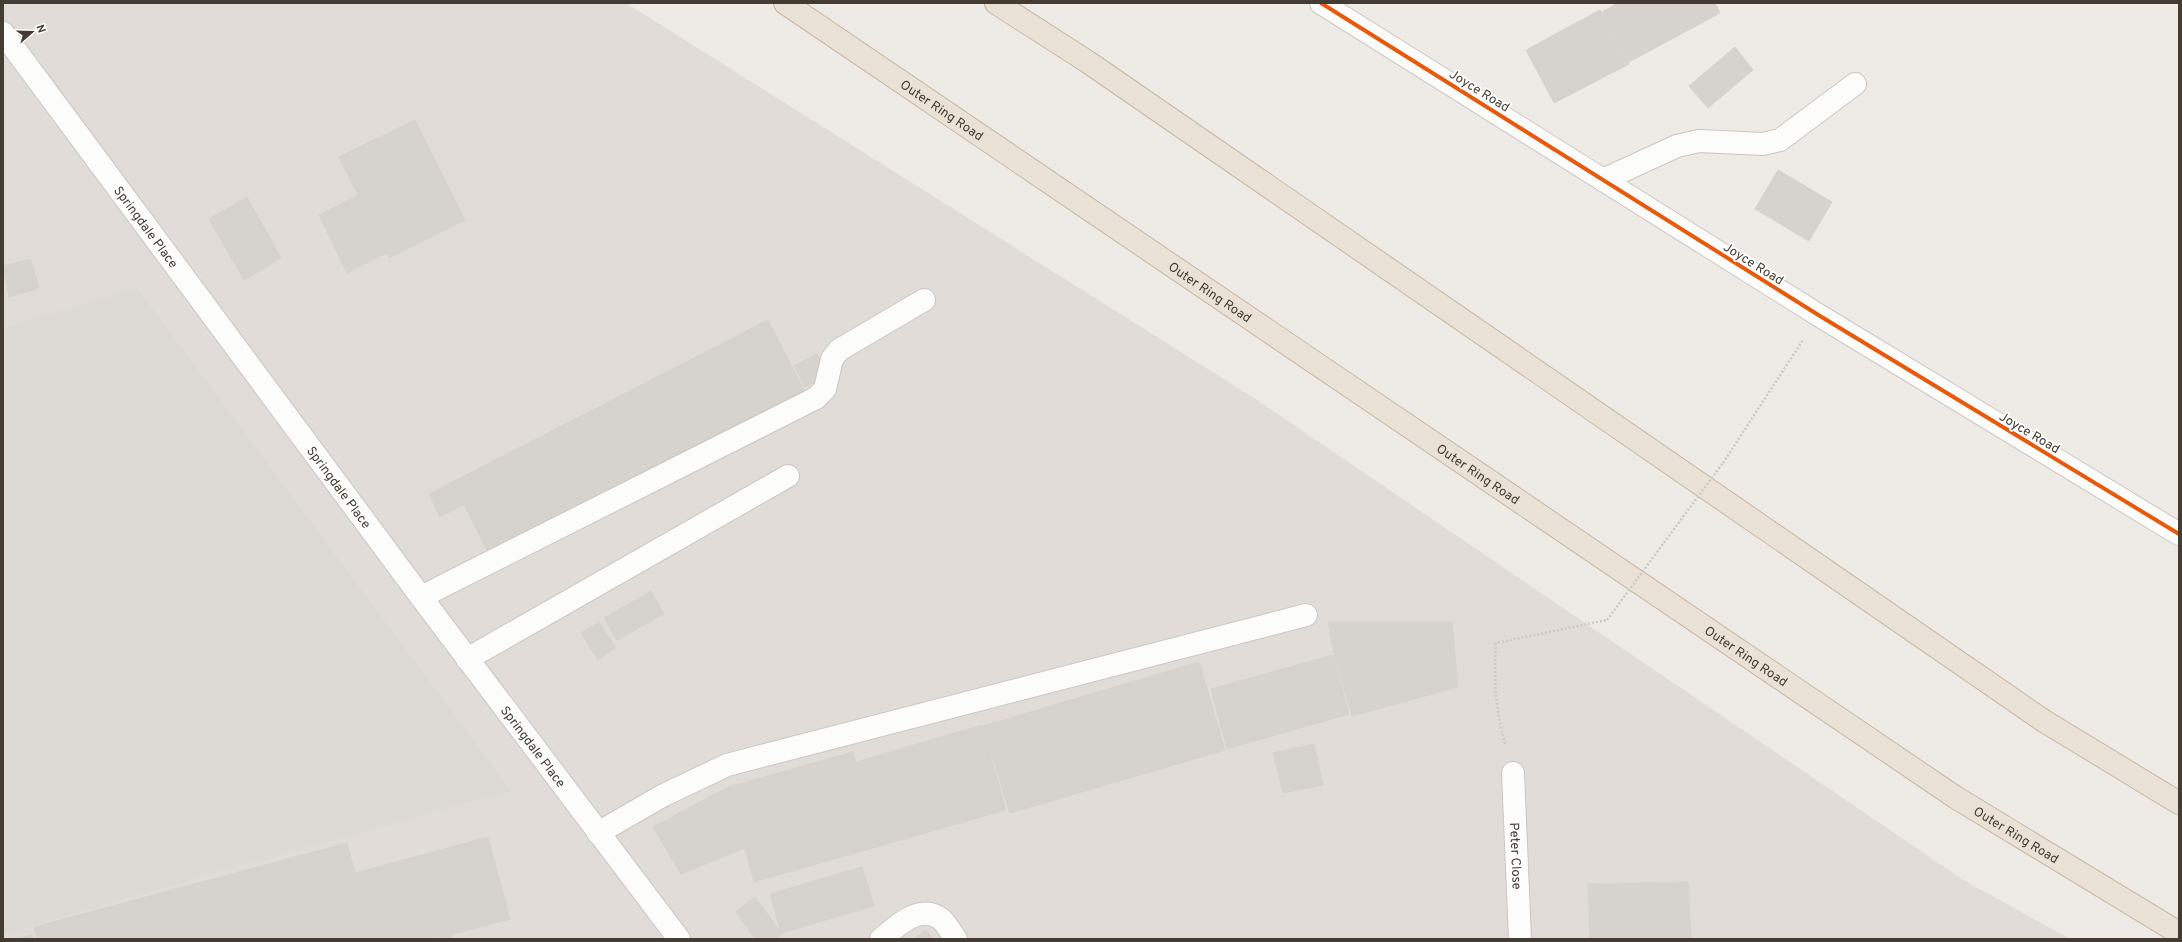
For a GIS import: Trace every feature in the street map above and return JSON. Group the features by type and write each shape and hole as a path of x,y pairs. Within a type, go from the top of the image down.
{"highway":[{"name":"Outer Ring Road","path":"785,3 1955,797 2179,933"},
{"path":"996,3 1088,62 2044,721 2179,803"},
{"path":"1014,3 1088,62"}],"street":[{"name":"Joyce Road","path":"1321,3 1820,316 2179,534"},
{"name":"Springdale Place","path":"3,33 467,659 679,939"},
{"path":"1603,180 1677,146 1699,141 1762,144 1780,140 1855,84"},
{"path":"421,597 816,398 825,389 832,359 839,350 924,300"},
{"path":"467,659 788,476"},
{"path":"598,833 662,796 727,765 1306,615"},
{"name":"Peter Close","path":"1513,773 1520,939"},
{"path":"881,939 905,920 916,915 930,913 942,920 956,939"}],"path":[{"path":"1513,773 1498,716 1494,680 1496,643 1606,620 1722,464 1782,370 1820,316"}],"shaded area":[{"path":"3,3 626,3 1254,398 1965,881 2070,939 3,939"},
{"path":"137,288 511,791 203,876 3,935 3,328"}],"building":[{"path":"1618,3 1715,3 1720,13 1629,62 1602,12"},
{"path":"1600,10 1629,64 1554,103 1526,50"},
{"path":"1735,47 1753,70 1708,108 1689,86"},
{"path":"415,120 465,220 389,258 387,253 347,273 319,215 358,195 339,157"},
{"path":"1778,170 1832,202 1809,241 1755,209"},
{"path":"247,197 281,258 244,280 209,219"},
{"path":"30,259 39,288 9,297 3,266"},
{"path":"768,320 806,394 490,556 464,505 440,517 429,494"},
{"path":"817,354 828,375 805,387 794,366"},
{"path":"651,591 664,614 617,640 604,618"},
{"path":"599,622 616,648 598,660 581,633"},
{"path":"1328,622 1452,622 1458,687 1352,716 1334,654"},
{"path":"1333,655 1349,714 1227,749 1211,689"},
{"path":"1199,662 1225,750 1010,813 983,726"},
{"path":"982,725 1006,810 754,882 728,787 853,752 856,762"},
{"path":"1314,744 1323,785 1283,793 1273,753"},
{"path":"728,787 745,848 681,874 653,827"},
{"path":"488,837 510,919 434,939 37,939 34,927 347,843 355,873"},
{"path":"862,867 874,906 781,933 770,894"},
{"path":"1688,882 1691,939 1590,939 1588,884"},
{"path":"755,897 782,934 775,939 755,939 736,912"},
{"path":"926,930 933,939 914,939"},
{"path":"32,935 33,939 17,939"},
{"path":"452,935 452,939 437,939"}],"cycle path":[{"path":"1321,3 1820,316 2179,534"}]}
